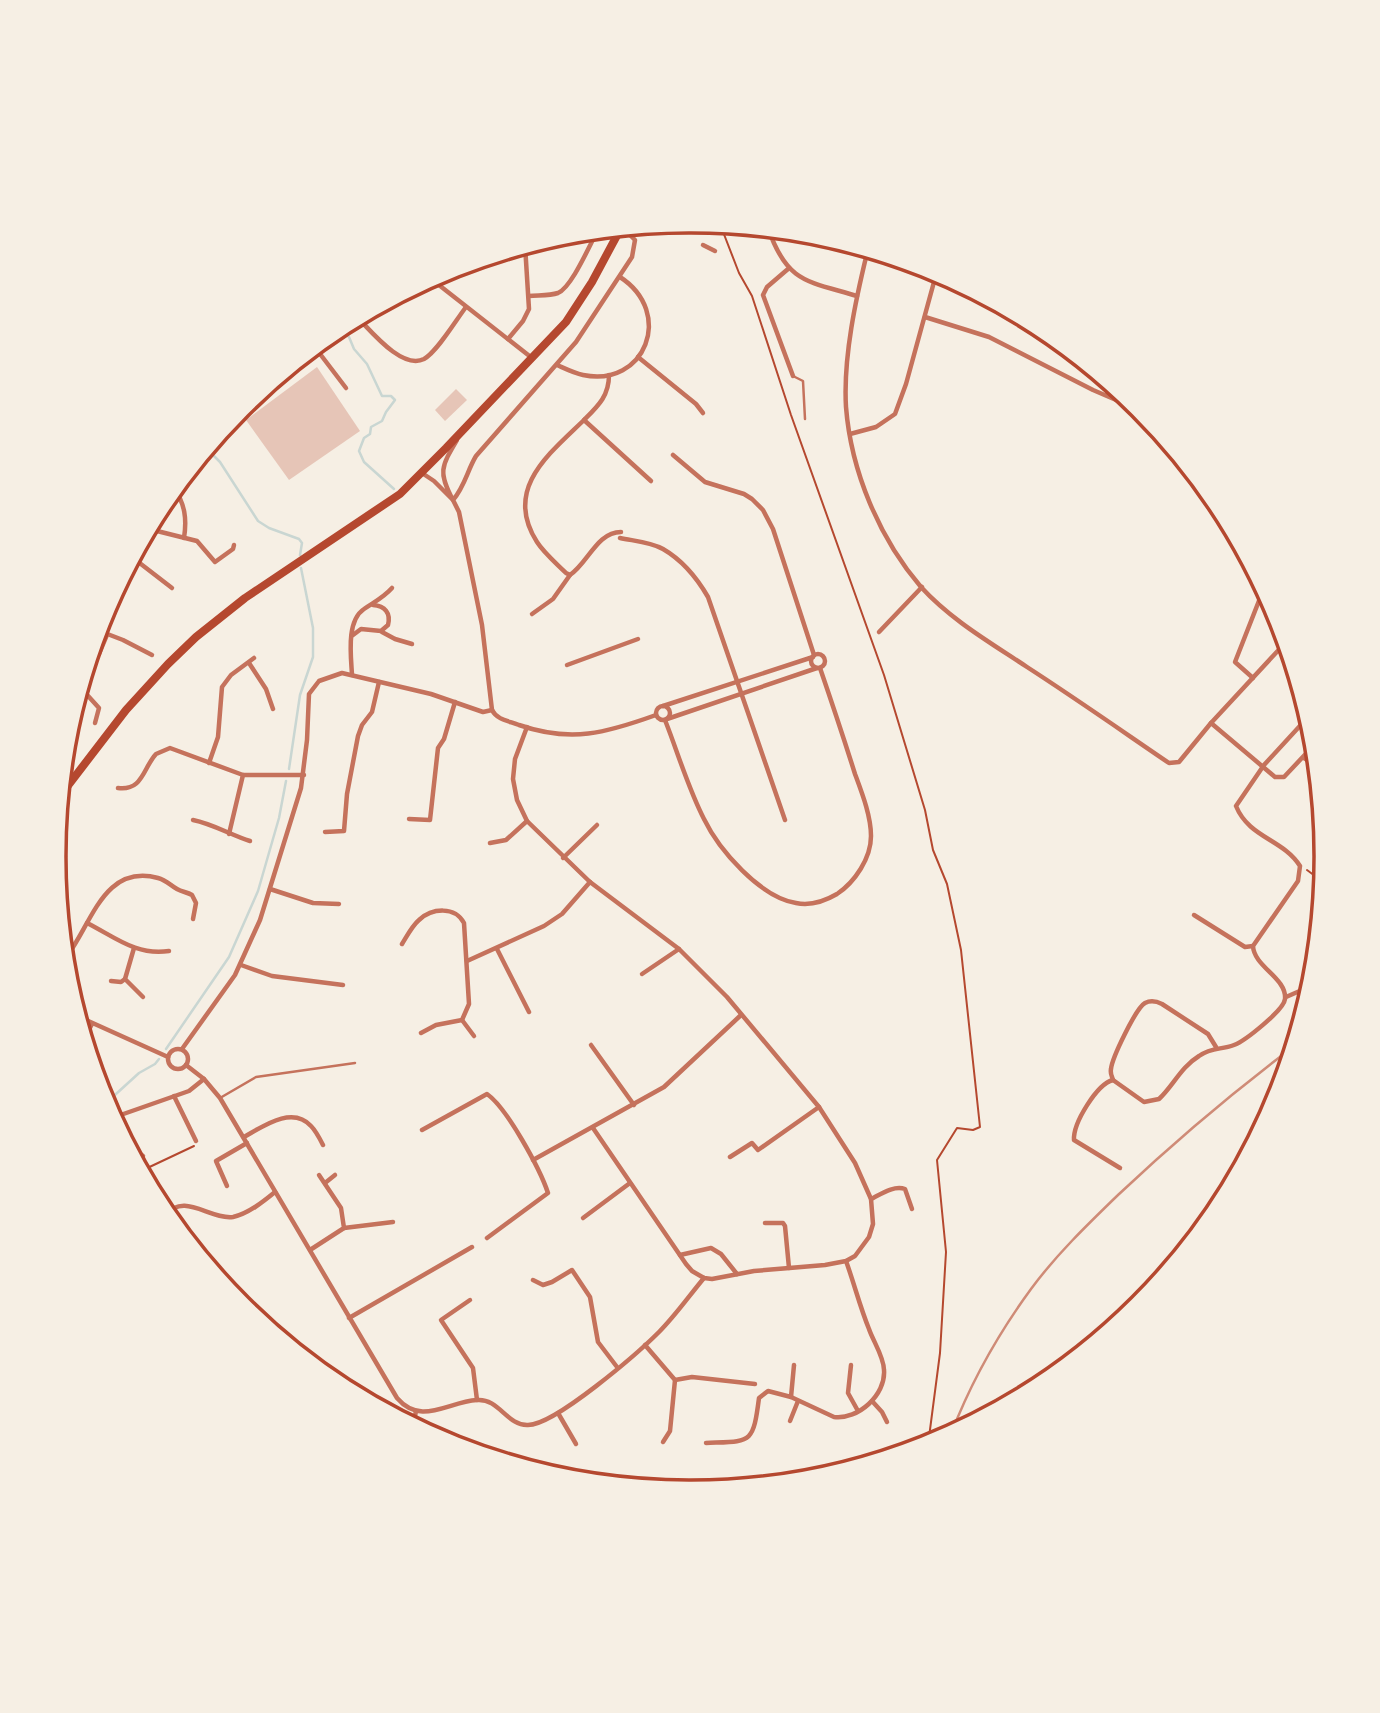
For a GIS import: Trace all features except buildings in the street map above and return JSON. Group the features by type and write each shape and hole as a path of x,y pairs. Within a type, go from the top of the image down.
{"highway":[{"path":"71,781 126,710 196,637 245,598 373,514 422,473 566,322 582,299 616,237"}],"street":[{"path":"453,500 464,487 476,456 557,365 620,277 635,249 635,240 630,236"},
{"path":"772,238 788,269 806,281 857,296"},
{"path":"529,296 554,294 562,290 592,241"},
{"path":"703,245 715,251"},
{"path":"508,339 527,314 529,296 527,255"},
{"path":"866,259 857,296 847,371 846,406 850,434 860,479 873,510 899,556 922,587 961,623 1168,763 1179,762 1278,651"},
{"path":"788,269 767,287 764,295 793,376"},
{"path":"557,365 583,375 609,375 627,368 638,357 648,336 646,309 640,293 620,277"},
{"path":"850,434 876,427 895,414 934,282"},
{"path":"439,285 532,359"},
{"path":"365,325 395,354 414,361 431,353 466,307"},
{"path":"925,317 989,337 1112,398"},
{"path":"321,355 346,388"},
{"path":"638,357 696,404 703,413"},
{"path":"570,575 538,545 526,515 526,493 538,466 605,397 609,375"},
{"path":"584,420 652,481"},
{"path":"466,428 442,469 445,485 459,512 482,625 492,710 500,719 560,735 579,736 620,728 656,715"},
{"path":"663,706 670,710 666,719 704,819 719,846 750,878 775,895 796,903 813,903 828,899 843,890 866,858 871,836 863,798 818,668 811,663 814,656 773,529 763,510 744,494 705,482 673,455"},
{"path":"422,473 453,500"},
{"path":"180,498 184,505 184,538"},
{"path":"159,531 197,541 215,562 233,549 234,545"},
{"path":"532,614 553,599 570,575 608,535 621,535 662,548 681,562 701,584 708,597 785,820"},
{"path":"140,564 172,589"},
{"path":"879,632 922,587"},
{"path":"352,675 353,635 357,616 391,588"},
{"path":"1253,678 1235,662 1259,602"},
{"path":"372,605 381,605 388,613 388,625 381,631"},
{"path":"353,635 360,629 381,631 412,644"},
{"path":"108,635 123,639 152,654"},
{"path":"567,665 638,639"},
{"path":"814,656 821,656 825,660 823,666 818,668 666,719 661,720 656,715 657,709 663,706 814,656"},
{"path":"209,763 216,745 222,687 231,675 254,658"},
{"path":"249,663 266,688 273,709"},
{"path":"186,1065 180,1069 174,1068 168,1057 173,1050 182,1049 241,965 270,889 304,775 309,694 313,687 328,677 342,673 455,702 483,712 492,710"},
{"path":"325,832 344,831 347,794 358,736 372,712 379,682"},
{"path":"88,696 99,708 95,723"},
{"path":"409,818 430,820 438,748 444,739 455,702"},
{"path":"1212,723 1280,778 1304,758"},
{"path":"1194,915 1245,947 1253,946 1298,881 1300,866 1289,853 1247,825 1236,806 1264,765 1300,725"},
{"path":"527,727 515,759 513,779 517,800 527,821 590,882 679,948 727,997 819,1107 855,1163 871,1199 873,1224 869,1237 855,1256 846,1261 704,1278 692,1271 680,1255 593,1128"},
{"path":"118,788 131,787 141,780 151,759 170,748 243,775 304,775"},
{"path":"229,834 243,775"},
{"path":"193,820 206,822 250,841"},
{"path":"490,843 506,840 527,821"},
{"path":"563,858 597,825"},
{"path":"73,948 101,897 110,888 129,878 159,878 192,895 196,903 193,919"},
{"path":"467,961 544,926 562,914 590,882"},
{"path":"270,889 313,903 340,904"},
{"path":"402,944 418,921 436,911 457,914 464,923 467,961 469,1004 462,1020"},
{"path":"87,923 134,948 153,952 169,951"},
{"path":"1216,1047 1208,1034 1162,1004 1148,1002 1142,1005 1135,1015 1111,1067 1113,1080 1144,1102 1152,1102 1165,1094 1188,1064 1216,1047 1227,1047 1243,1040 1282,1008 1286,997 1282,987 1258,959 1253,946"},
{"path":"111,981 121,982 125,979 134,948"},
{"path":"642,974 679,948"},
{"path":"496,949 529,1012"},
{"path":"241,965 272,976 342,985"},
{"path":"125,979 143,997"},
{"path":"1286,997 1299,991"},
{"path":"533,1160 634,1105 673,1080 741,1015"},
{"path":"421,1033 436,1025 462,1020"},
{"path":"462,1020 474,1036"},
{"path":"92,1024 168,1057"},
{"path":"591,1045 634,1105"},
{"path":"182,1049 187,1055 186,1065"},
{"path":"186,1065 204,1079 220,1098 397,1398 408,1408 430,1411 477,1400 489,1402 523,1425 537,1424 558,1413 645,1345 704,1278"},
{"path":"123,1115 189,1091 204,1079"},
{"path":"1113,1080 1099,1088 1076,1126 1074,1140 1120,1168"},
{"path":"422,1130 487,1094 505,1114 533,1160 548,1193 487,1238"},
{"path":"174,1096 197,1142"},
{"path":"730,1157 752,1143 758,1150 819,1107"},
{"path":"244,1137 276,1119 289,1118 304,1120 312,1126 323,1145"},
{"path":"228,1186 216,1161 247,1143"},
{"path":"319,1175 341,1208 344,1228"},
{"path":"325,1182 335,1175"},
{"path":"583,1218 630,1183"},
{"path":"871,1199 901,1187 905,1189 912,1209"},
{"path":"176,1208 183,1206 202,1209 217,1216 234,1217 275,1192"},
{"path":"310,1250 344,1228 393,1222"},
{"path":"765,1223 783,1223 785,1226 789,1268"},
{"path":"349,1318 472,1247"},
{"path":"680,1255 711,1248 721,1254 737,1273"},
{"path":"706,1443 748,1439 755,1429 759,1398 764,1392 773,1391 791,1397 834,1417 849,1416 872,1401 882,1383 885,1367 867,1325 846,1261"},
{"path":"533,1280 543,1285 572,1270 590,1297 598,1342 617,1367"},
{"path":"470,1300 441,1320 473,1368 477,1400"},
{"path":"645,1345 674,1380 670,1432 663,1442"},
{"path":"791,1397 793,1365"},
{"path":"851,1365 848,1393 858,1411"},
{"path":"674,1380 692,1377 755,1384"},
{"path":"790,1421 798,1401"},
{"path":"872,1401 887,1422"},
{"path":"415,1416 416,1411"},
{"path":"558,1413 576,1444"}],"lane":[{"path":"793,376 803,381 805,419"},
{"path":"220,1098 256,1077 355,1063"}],"path":[{"path":"724,234 739,273 752,296 790,415 884,675 925,810 933,850 947,884 961,950 980,1127 973,1130 957,1128 937,1160 946,1252 940,1353 930,1433"},
{"path":"1300,866 1313,875"},
{"path":"149,1167 197,1142"}],"waterway":[{"path":"348,336 354,349 367,364 382,396 391,396 395,400 382,421 371,427 370,434 364,438 359,451 364,462 394,489"},
{"path":"213,455 258,521 299,539 302,543 300,555"},
{"path":"289,769 300,695 313,657 313,628 301,568"},
{"path":"166,1049 229,957 258,891 279,818 286,781"},
{"path":"114,1096 159,1059"}],"railway":[{"path":"957,1420 976,1377 1007,1323 1061,1252 1160,1156 1280,1057"}]}
